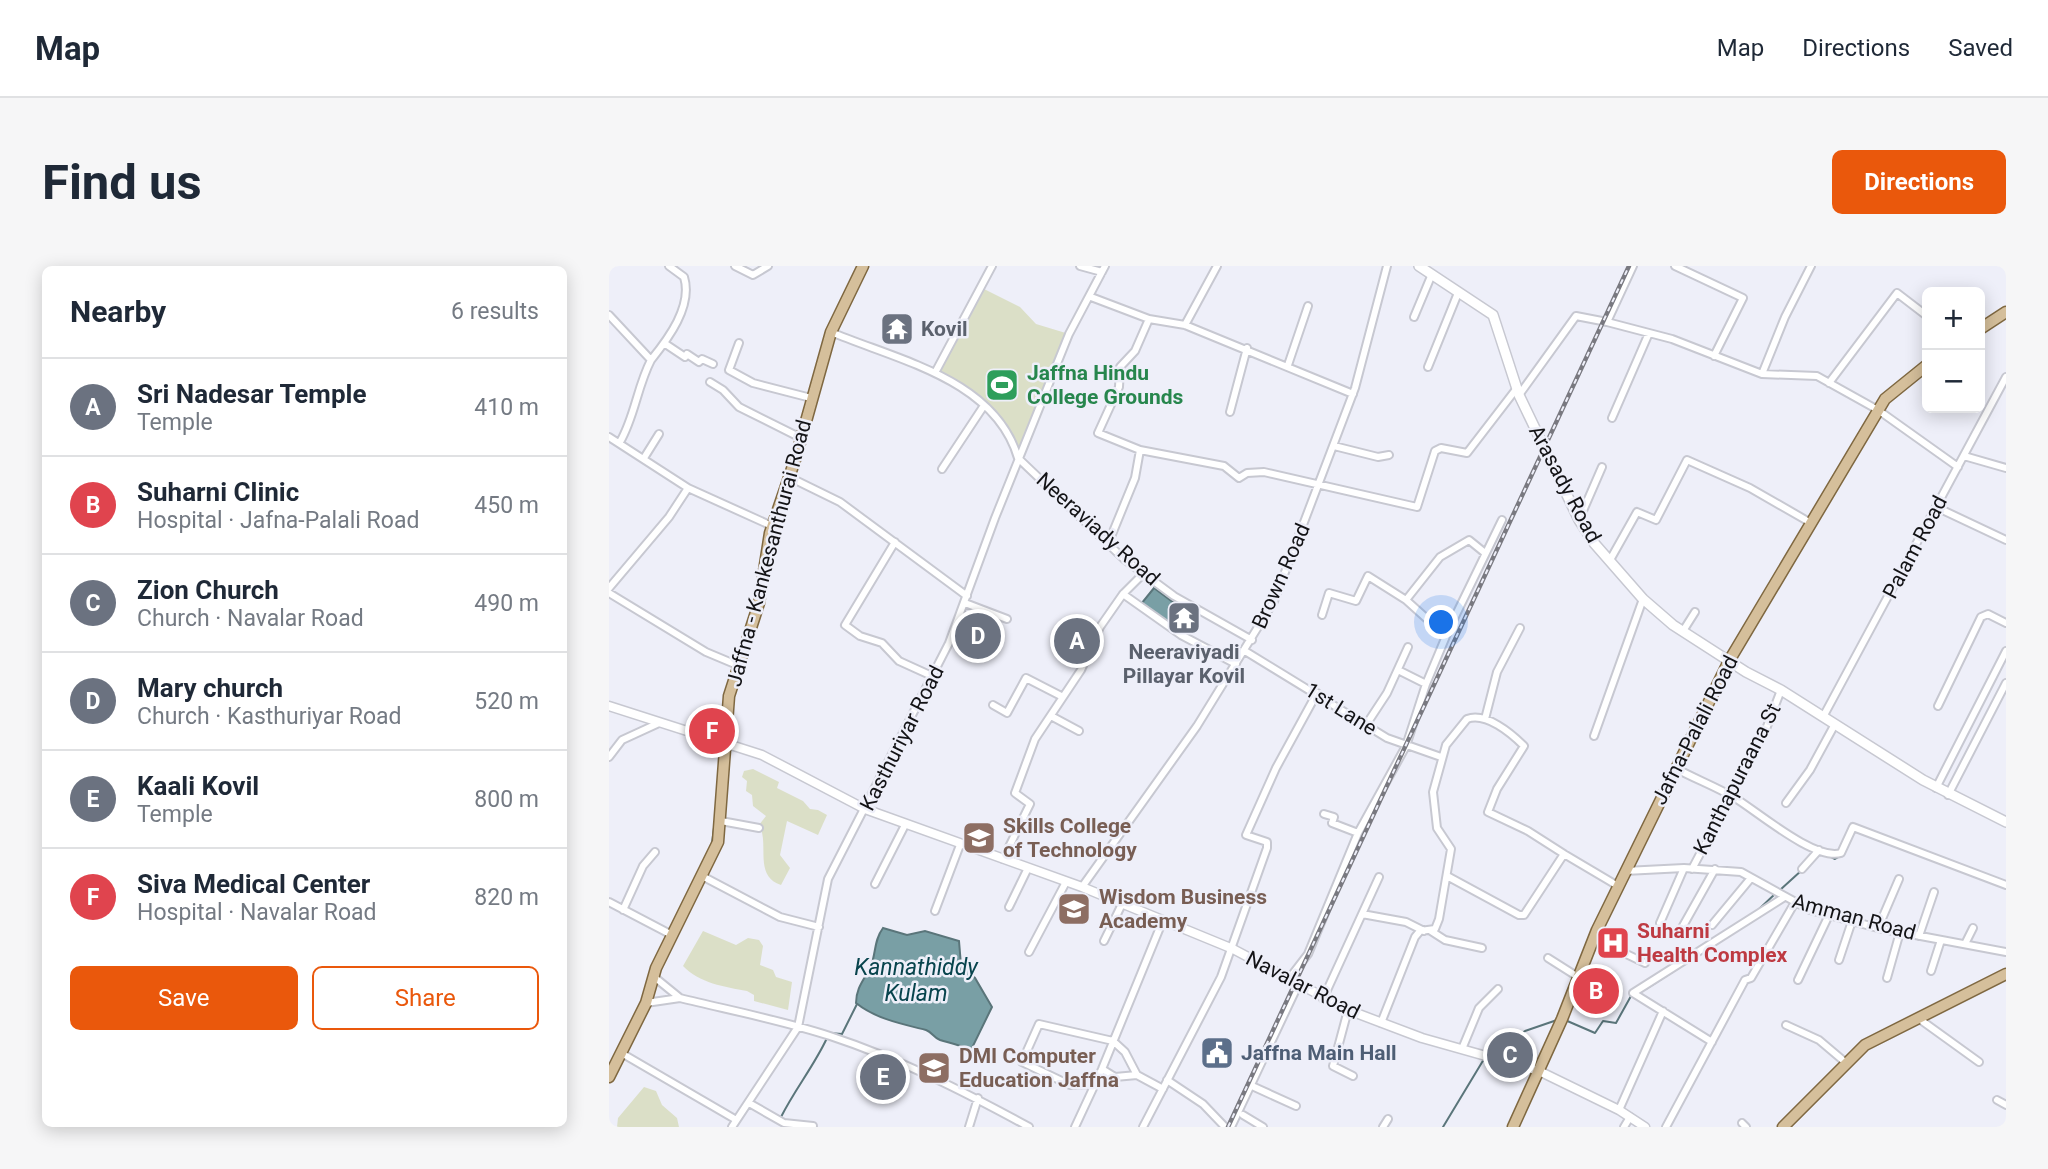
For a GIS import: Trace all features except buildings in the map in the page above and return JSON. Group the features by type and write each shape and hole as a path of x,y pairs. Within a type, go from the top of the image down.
{"main road":[{"name":"Jaffna - Kankesanthurai Road","path":"609,1077 623,1054 646,1003 653,976 670,934 718,842 729,696 759,603 772,526 801,438 831,332 863,266"},
{"name":"Arasady Road","path":"1419,266 1493,315 1498,323 1518,391 1579,520 1643,599 1683,631 1729,661 1781,690 1936,788 2006,822"},
{"path":"1985,326 2006,312"},
{"name":"Jafna-Palali Road","path":"1513,1127 1539,1072 1593,938 1729,661 1878,410 1894,390 1922,369"},
{"path":"1783,1127 1845,1062 1865,1045 2006,974"}],"street":[{"path":"620,442 631,419 641,380 678,320 686,294 684,277 669,266"},
{"path":"734,266 753,275 768,266"},
{"path":"936,371 992,266"},
{"path":"1080,266 1103,269"},
{"path":"1185,325 1217,266"},
{"name":"Brown Road","path":"1082,887 1172,762 1245,651 1285,578 1353,394 1387,266"},
{"path":"1607,322 1633,266"},
{"path":"1675,266 1743,298 1714,356"},
{"path":"1762,374 1784,317 1811,266"},
{"name":"Kasthuriyar Road","path":"732,1127 798,1027 829,875 932,676 966,599 1018,458 1069,334 1091,297 1103,269"},
{"path":"1414,317 1432,274"},
{"path":"1428,367 1458,293"},
{"path":"1829,383 1897,293 1922,312"},
{"path":"1091,297 1149,319 1185,325 1247,348 1353,394"},
{"path":"1288,365 1308,306"},
{"path":"609,315 651,360"},
{"path":"1149,319 1135,351 1120,368 1119,387 1098,433 1140,450 1211,461 1224,466 1228,472 1239,478 1247,473 1264,472 1319,487 1417,507 1435,451 1441,448 1467,453 1576,316 1649,333 1762,374 1817,376 1878,410 1958,467"},
{"path":"831,332 936,371 999,421 1014,444 1018,458"},
{"path":"1612,418 1649,333"},
{"path":"664,342 685,357 687,354 699,362 702,359 713,364"},
{"path":"739,343 729,370 753,383 811,398"},
{"path":"1230,412 1247,348"},
{"name":"Palam Road","path":"1823,717 2006,377"},
{"path":"710,382 723,390 739,407 801,438"},
{"path":"942,469 983,407"},
{"path":"644,458 659,434"},
{"path":"609,437 688,488 772,526"},
{"path":"1334,446 1378,457 1389,455"},
{"path":"1108,544 1135,478 1140,450"},
{"path":"1964,456 2006,468"},
{"name":"Neeraviady Road","path":"1018,458 1108,544 1144,573 1174,596 1252,640"},
{"path":"1610,560 1637,512 1656,520 1687,460 1749,488 1811,523"},
{"path":"1579,520 1602,467"},
{"path":"789,477 839,502 895,542 966,599 1007,619"},
{"path":"688,488 669,517 609,590 706,652 737,665"},
{"path":"1936,507 2006,540"},
{"path":"1288,980 1308,954 1358,833 1406,746 1426,684 1449,629 1502,520"},
{"path":"1405,600 1440,557 1469,540 1485,553"},
{"path":"895,542 845,625 860,636 882,643 899,661 932,676"},
{"path":"1004,857 1030,804 1015,793 1035,739 1081,670 1100,627 1123,594 1144,573"},
{"path":"1322,615 1329,593 1356,601 1368,576 1405,600 1426,618 1449,629"},
{"path":"1123,594 1181,635 1236,664"},
{"path":"1594,736 1643,599"},
{"path":"1683,631 1695,612"},
{"path":"1938,706 1981,617 1987,614 2006,623"},
{"path":"1485,719 1497,672 1520,628"},
{"path":"1366,725 1408,647"},
{"name":"1st Lane","path":"1245,651 1366,725 1406,746 1441,757"},
{"path":"1936,788 2006,651"},
{"path":"1398,670 1426,684"},
{"path":"993,705 1007,713 1027,678 1063,697"},
{"path":"1948,794 2006,683"},
{"name":"Kanthapuraana St","path":"1692,869 1766,729 1781,690"},
{"path":"1143,1127 1233,949 1267,848 1266,842 1246,835 1276,768 1317,693"},
{"name":"Navalar Road","path":"609,706 762,755 865,809 960,845 1004,857 1233,949 1322,999 1381,1023 1539,1072 1619,1110 1645,1127"},
{"path":"1051,716 1079,731"},
{"path":"1381,1023 1415,937 1428,931 1439,919 1451,849 1437,828 1433,792 1446,745 1467,719 1485,719 1516,738 1524,748 1497,789 1488,812 1528,831 1618,886"},
{"path":"609,757 622,740 659,723"},
{"path":"1786,803 1835,724"},
{"path":"1675,768 1732,796 1792,837 1819,850 1832,854 1841,853 1853,827 2006,885"},
{"path":"1324,814 1334,817 1332,822 1358,833"},
{"path":"721,821 759,828"},
{"path":"875,884 905,825"},
{"path":"935,911 960,845"},
{"path":"1802,869 1819,850"},
{"path":"623,910 643,866 655,852"},
{"path":"1447,876 1515,914 1524,915 1564,854"},
{"path":"1009,907 1028,868"},
{"path":"1660,923 1683,868"},
{"name":"Amman Road","path":"1625,872 1683,868 1741,872 1794,904 1829,915 1878,928 2006,952"},
{"path":"1679,933 1715,870"},
{"path":"702,876 780,916 818,927"},
{"path":"1322,999 1379,877"},
{"path":"1712,925 1751,878"},
{"path":"1878,928 1899,879"},
{"path":"1029,952 1066,882"},
{"path":"1919,936 1934,892"},
{"path":"1712,1042 1633,993 1783,898"},
{"path":"609,902 670,934"},
{"path":"1104,941 1122,904"},
{"path":"1667,1127 1745,980 1751,978 1794,904"},
{"path":"1362,914 1406,922 1445,940 1482,948"},
{"path":"1798,981 1829,915"},
{"path":"1075,1127 1096,1084 1163,920"},
{"path":"1839,960 1852,921"},
{"path":"1965,944 1973,928"},
{"path":"1887,978 1900,932"},
{"path":"1593,938 1645,963"},
{"path":"1931,971 1941,940"},
{"path":"1548,958 1578,977"},
{"path":"653,976 680,998"},
{"path":"1231,1127 1298,985"},
{"path":"1462,1049 1479,1008 1498,989"},
{"path":"646,1003 680,998 798,1027 856,1045 978,1098 1029,1127"},
{"path":"1348,1010 1333,1066 1353,1076"},
{"path":"1619,1110 1663,1011"},
{"path":"1916,1017 1979,1062"},
{"path":"1096,1084 1070,1085 1022,1062 1039,1024 1113,1041 1125,1052 1137,1075"},
{"path":"1786,1025 1819,1040 1845,1062"},
{"path":"623,1054 733,1118"},
{"path":"1102,1069 1115,1077 1137,1075 1163,1089"},
{"path":"1167,1080 1222,1125"},
{"path":"1252,1086 1296,1106"},
{"path":"969,1127 978,1098"},
{"path":"1997,1100 2006,1105"},
{"path":"749,1103 784,1123 813,1126"},
{"path":"1243,1115 1263,1127"},
{"path":"1624,1127 1630,1117"},
{"path":"1383,1127 1388,1119"}],"green space":[{"name":"Jaffna Hindu College Grounds","path":"980,287 1020,307 1036,324 1069,334 1018,458 1001,429 984,408 936,371"},
{"path":"753,769 779,782 777,788 803,801 810,809 827,815 818,835 787,821 780,855 790,868 781,885 772,881 767,874 759,825 766,816 753,806 752,795 746,791 747,781 742,777 744,771"},
{"path":"703,931 736,945 748,938 759,940 763,946 760,965 773,970 776,977 792,982 788,1010 754,1001 754,995 747,991 721,986 689,972 683,966"},
{"path":"644,1087 656,1091 662,1105 677,1118 679,1127 617,1127 618,1118"}],"water":[{"path":"1154,588 1186,612 1173,627 1141,604"},
{"name":"Kannathiddy Kulam","path":"883,928 907,935 925,931 959,941 961,965 975,978 992,1007 971,1050 938,1039 926,1030 881,1017 856,1003 857,992 871,966"}],"waterway":[{"path":"719,759 720,746"},
{"path":"712,843 714,828"},
{"path":"1829,856 1835,859 1842,855"},
{"path":"1780,890 1802,870"},
{"path":"1757,911 1776,893"},
{"path":"1646,989 1738,930"},
{"path":"1565,1020 1595,1033 1603,1021 1616,1023 1631,996"},
{"path":"829,1033 842,1034 857,1004"},
{"path":"1490,1053 1525,1031 1557,1020"},
{"path":"781,1117 827,1038"},
{"path":"1443,1127 1484,1059"}],"railway":[{"path":"1228,1127 1629,266"}],"place":[{"name":"Kovil","path":"897,329"},
{"name":"Jaffna Hindu College Grounds","path":"1002,385"},
{"name":"Neeraviyadi Pillayar Kovil","path":"1184,618"},
{"name":"Mary church","path":"978,636"},
{"name":"Sri Nadesar Temple","path":"1077,641"},
{"name":"Siva Medical Center","path":"712,731"},
{"name":"Skills College of Technology","path":"979,838"},
{"name":"Wisdom Business Academy","path":"1074,909"},
{"name":"Suharni Health Complex","path":"1613,943"},
{"name":"Suharni Clinic","path":"1596,991"},
{"name":"Jaffna Main Hall","path":"1217,1053"},
{"name":"Zion Church","path":"1510,1055"},
{"name":"DMI Computer Education Jaffna","path":"934,1068"},
{"name":"Kaali Kovil","path":"883,1077"}]}
